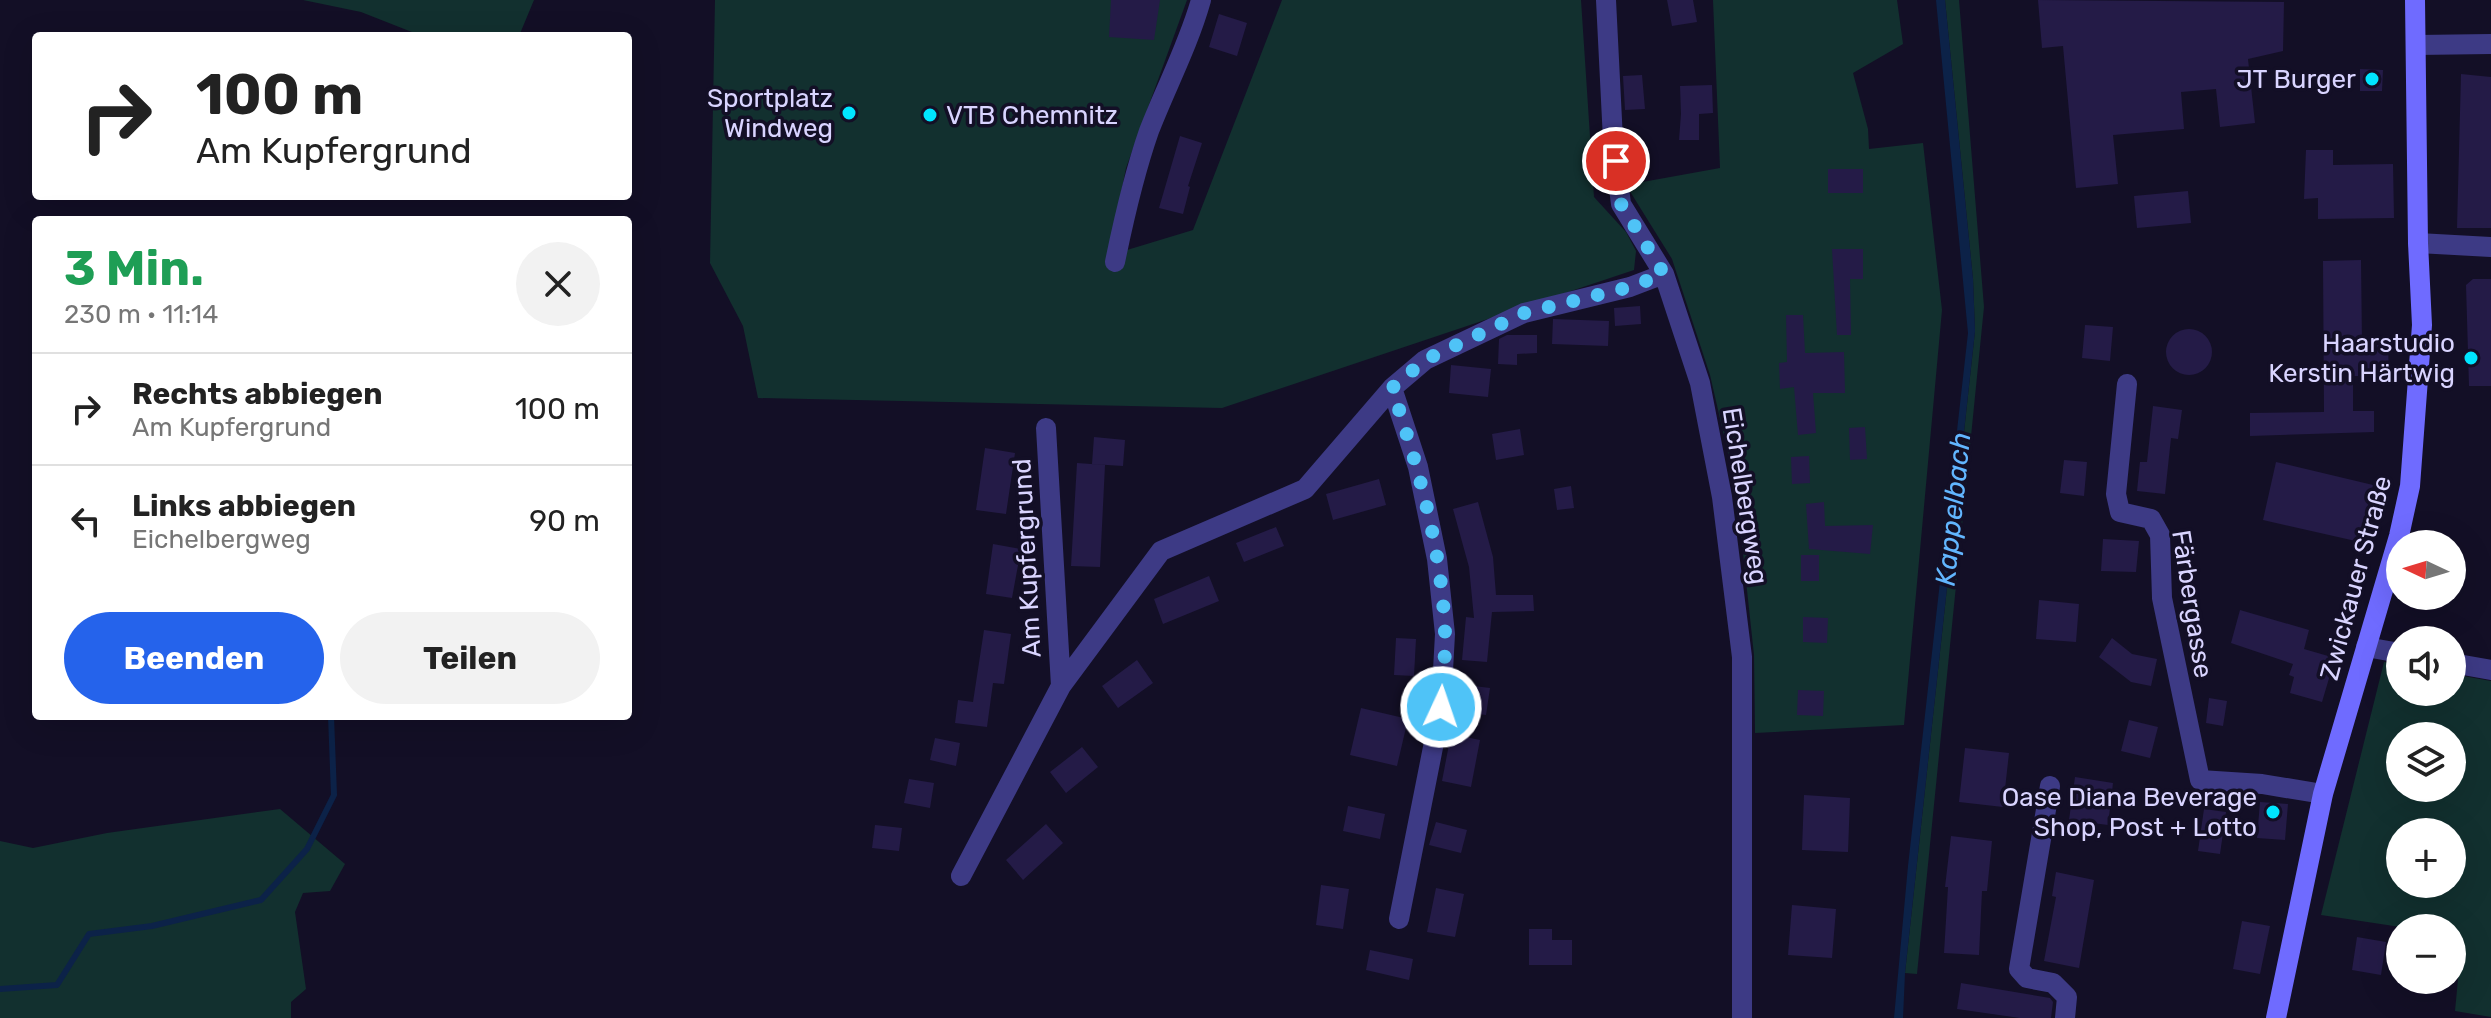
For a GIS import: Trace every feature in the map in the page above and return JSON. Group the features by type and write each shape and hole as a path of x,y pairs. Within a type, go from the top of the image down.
{"main road":[{"name":"Zwickauer Straße","path":"2276,1018 2323,794 2399,536 2410,486 2422,325 2415,0"}],"street":[{"path":"1115,262 1128,199 1149,132 1191,32 1201,0"},
{"name":"Eichelbergweg","path":"1606,0 1613,140 1621,204 1664,274 1700,383 1722,497 1742,657 1742,1018"},
{"path":"2417,45 2491,44"},
{"path":"2418,243 2491,247"},
{"name":"Am Kupfergrund","path":"961,876 1061,686 1161,551 1305,489 1392,388 1425,360 1524,313 1630,287 1664,274"},
{"name":"Färbergasse","path":"2127,384 2116,494 2120,512 2151,519 2160,535 2162,598 2200,780 2262,784 2323,794"},
{"path":"1392,388 1418,467 1437,559 1445,634 1441,707 1399,919"},
{"name":"Am Kupfergrund","path":"1046,428 1061,686"},
{"path":"2366,647 2386,651"},
{"path":"2466,666 2491,670"},
{"path":"2050,786 2019,969 2027,978 2053,983 2067,997 2065,1018"}],"green space":[{"path":"303,0 534,0 521,32 412,32 361,12"},
{"path":"715,0 1187,0 1126,168 1108,259 1193,230 1282,0 1581,0 1594,197 1626,232 1636,251 1634,270 1222,408 758,398 743,326 710,263"},
{"path":"1713,0 1897,0 1903,44 1853,73 1868,129 1869,149 1923,143 1942,310 1904,725 1755,733 1754,655 1736,488 1710,375 1672,259 1626,185 1720,168"},
{"path":"1945,0 1959,0 1984,307 1917,974 1905,973 1975,331 1973,279"},
{"path":"2384,662 2386,706 2466,706 2466,677 2491,681 2491,1017 2455,1011 2457,994 2466,994 2466,914 2386,914 2386,925 2321,915"},
{"path":"280,809 345,864 330,891 303,893 295,912 306,989 291,1002 291,1018 0,1018 0,841 33,848 107,833"}],"water":[{"name":"Kappelbach","path":"1936,0 1945,0 1973,279 1975,331 1905,973 1903,1018 1894,1018 1908,866 1968,333"}],"building":[{"path":"1111,0 1160,0 1154,40 1109,37"},
{"path":"1667,0 1693,0 1697,22 1672,26"},
{"path":"2038,0 2284,2 2283,51 2248,59 2255,123 2220,127 2216,89 2181,92 2184,129 2113,135 2118,184 2076,188 2063,46 2042,48"},
{"path":"1219,14 1247,23 1237,56 1209,47"},
{"path":"2360,69 2383,70 2382,91 2360,91"},
{"path":"2461,74 2491,77 2491,228 2457,228"},
{"path":"1642,75 1645,109 1625,110 1623,76"},
{"path":"1712,85 1713,113 1699,114 1699,140 1679,140 1680,86"},
{"path":"1180,136 1202,143 1188,186 1183,214 1159,208"},
{"path":"2306,150 2333,150 2333,165 2393,164 2394,218 2318,219 2318,198 2304,199"},
{"path":"1828,169 1863,169 1863,193 1828,193"},
{"path":"2188,191 2191,223 2137,228 2134,196"},
{"path":"1832,249 1863,249 1863,279 1850,279 1851,335 1837,335"},
{"path":"2361,260 2362,345 2388,345 2389,376 2353,376 2353,411 2374,411 2374,432 2250,436 2250,413 2324,412 2323,261"},
{"path":"2473,279 2491,279 2491,386 2469,386 2466,285"},
{"path":"1640,306 1641,324 1615,326 1614,308"},
{"path":"1786,315 1803,315 1805,353 1844,352 1845,393 1813,393 1816,433 1798,435 1794,387 1780,389 1779,363 1787,362"},
{"path":"1553,319 1609,321 1608,346 1552,344"},
{"path":"2085,325 2113,327 2110,361 2082,358"},
{"path":"2189,329 2205,336 2212,352 2205,368 2189,375 2173,368 2166,352 2173,336"},
{"path":"1507,335 1537,335 1537,353 1517,354 1517,365 1498,364 1499,339"},
{"path":"1451,365 1491,369 1488,397 1449,393"},
{"path":"2153,406 2182,410 2178,439 2171,438 2165,494 2137,491 2140,462 2147,462"},
{"path":"1865,427 1867,459 1850,460 1849,428"},
{"path":"1520,429 1524,455 1496,460 1492,434"},
{"path":"1094,437 1125,440 1123,466 1092,464"},
{"path":"985,448 1015,453 1006,514 976,510"},
{"path":"1809,456 1810,483 1792,484 1791,457"},
{"path":"2064,460 2087,462 2084,496 2060,493"},
{"path":"2276,462 2373,485 2360,542 2263,520"},
{"path":"1077,463 1105,465 1100,567 1071,566"},
{"path":"1379,479 1386,505 1333,520 1326,494"},
{"path":"1571,486 1574,508 1557,510 1554,489"},
{"path":"1478,502 1493,557 1496,595 1533,595 1534,611 1492,612 1487,662 1462,660 1466,617 1474,618 1469,567 1453,509"},
{"path":"1824,502 1825,526 1873,525 1870,554 1809,549 1806,504"},
{"path":"1276,527 1284,546 1244,562 1236,543"},
{"path":"2103,539 2139,541 2136,572 2101,571"},
{"path":"993,544 1021,549 1012,598 986,594"},
{"path":"1801,555 1819,555 1819,581 1801,581"},
{"path":"1209,576 1219,601 1163,624 1154,599"},
{"path":"2039,600 2079,604 2076,642 2036,639"},
{"path":"2240,610 2309,630 2304,649 2335,658 2322,702 2290,693 2294,677 2289,675 2293,664 2231,643"},
{"path":"1803,617 1828,618 1827,643 1803,642"},
{"path":"984,630 1011,634 1004,684 993,683 987,727 955,723 958,700 973,702"},
{"path":"1396,638 1416,639 1414,676 1394,675"},
{"path":"2112,638 2132,654 2157,659 2151,686 2131,682 2099,657"},
{"path":"1137,660 1153,683 1118,708 1102,686"},
{"path":"1474,686 1490,688 1486,715 1470,713"},
{"path":"1798,690 1824,691 1823,716 1797,715"},
{"path":"2209,698 2227,701 2223,726 2206,723"},
{"path":"1361,708 1408,719 1397,766 1350,755"},
{"path":"2129,720 2158,727 2150,758 2121,751"},
{"path":"1451,734 1480,740 1471,787 1442,781"},
{"path":"935,738 960,743 956,766 930,760"},
{"path":"1082,747 1098,767 1066,793 1050,772"},
{"path":"1965,748 2009,753 2003,807 1959,802"},
{"path":"2075,777 2113,783 2108,825 2069,820"},
{"path":"909,779 934,783 930,808 904,803"},
{"path":"1804,795 1850,798 1848,852 1802,850"},
{"path":"2260,802 2288,804 2285,840 2257,838"},
{"path":"1348,806 1385,814 1380,839 1343,831"},
{"path":"2204,809 2226,812 2220,854 2198,851"},
{"path":"1436,822 1467,830 1461,853 1429,845"},
{"path":"1046,824 1063,843 1023,880 1006,860"},
{"path":"875,825 902,828 899,851 872,848"},
{"path":"1951,836 1992,841 1987,891 1982,891 1979,955 1944,953 1948,887 1945,887"},
{"path":"2056,872 2094,880 2079,968 2044,961 2056,897 2052,896"},
{"path":"1321,885 1349,889 1343,929 1316,925"},
{"path":"1436,888 1464,894 1455,937 1427,932"},
{"path":"1792,905 1836,909 1832,958 1788,955"},
{"path":"2242,921 2270,926 2260,974 2233,969"},
{"path":"1529,929 1552,929 1552,940 1572,940 1572,965 1529,965"},
{"path":"2357,937 2386,942 2381,975 2352,970"},
{"path":"1370,950 1413,959 1409,980 1366,970"},
{"path":"1961,983 2050,998 2053,1002 2051,1018 2020,1018 1957,1009"}],"waterway":[{"path":"0,989 57,985 89,934 152,926 261,900 307,849 334,795 331,720"}],"place":[{"name":"JT Burger","path":"2372,79"},
{"name":"Sportplatz Windweg","path":"849,113"},
{"name":"VTB Chemnitz","path":"930,115"},
{"name":"Haarstudio Kerstin Härtwig","path":"2471,358"},
{"name":"Oase Diana Beverage Shop, Post + Lotto","path":"2273,812"}],"route":[{"path":"1441,707 1445,634 1437,559 1418,467 1392,388 1425,360 1524,313 1630,287 1664,274 1621,204 1616,161"}]}
